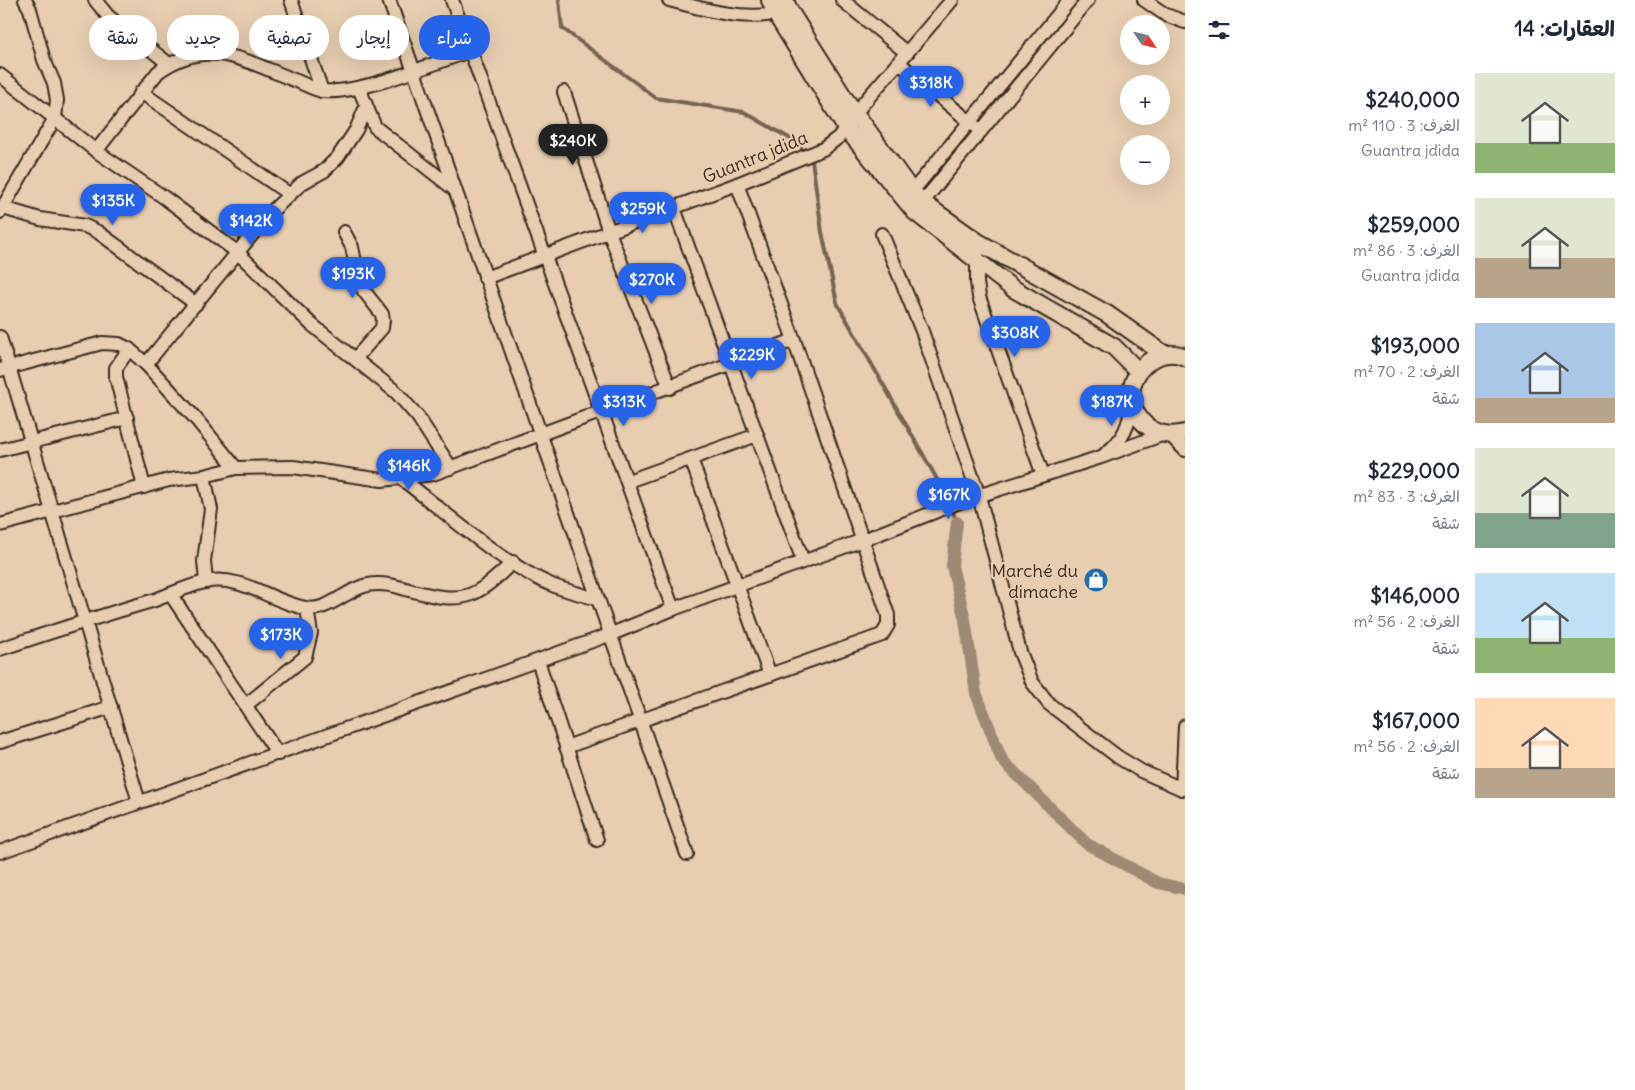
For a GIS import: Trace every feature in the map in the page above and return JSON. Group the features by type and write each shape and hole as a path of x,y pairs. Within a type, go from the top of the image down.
{"main road":[{"path":"780,6 855,113 913,202 978,242 1107,314 1164,354"},
{"path":"780,6 846,128 913,202 976,262 1012,288 1114,347 1138,371"},
{"path":"1173,434 1149,428 1138,417 1132,402 1134,381 1138,371 1150,360 1164,354 1180,354 1185,357"}],"street":[{"path":"25,0 54,83 57,100 55,118 2,210 85,226 98,232 196,304"},
{"path":"95,0 108,16 169,64"},
{"path":"291,0 322,91"},
{"path":"389,0 596,599 687,854"},
{"path":"452,0 457,15"},
{"path":"668,0 716,12 748,16 780,6"},
{"path":"842,0 981,132"},
{"path":"913,202 970,123 1070,0"},
{"path":"913,202 981,132 1088,0"},
{"path":"1144,0 1166,15 1180,22 1185,22"},
{"name":"Guantra jdida","path":"485,278 737,184 823,149 839,137 855,113 949,1"},
{"path":"96,151 158,72 169,64 212,52 230,55 322,91 359,88 443,60"},
{"path":"473,60 604,412 674,608"},
{"path":"0,75 96,151 165,198 237,252 311,324 396,392 412,411 451,468"},
{"path":"359,88 375,127 454,189"},
{"path":"141,92 289,194"},
{"path":"564,92 609,232 670,388"},
{"path":"146,364 237,252 289,194 302,183 324,171 338,157 356,130 366,107"},
{"path":"566,747 882,635 888,626 888,616 863,540 794,340 737,184"},
{"path":"674,208 803,561"},
{"path":"344,232 352,247 359,281 382,314 383,320 382,328 355,359"},
{"path":"882,234 922,331 979,496 1026,670 1039,693 1049,704 1118,757 1141,771 1183,789 1185,726"},
{"path":"978,242 977,282 984,312 1043,475"},
{"path":"0,337 5,369 31,442 139,802"},
{"path":"0,526 169,480 204,476 236,468 293,467 365,478 402,479 433,474 670,388 794,340"},
{"path":"5,369 102,343 119,344 129,349 146,364 202,426 236,468"},
{"path":"129,349 116,368 144,487"},
{"path":"1101,457 1114,447 1124,434 1130,418 1132,402"},
{"path":"0,450 127,418"},
{"path":"0,852 538,661 609,635 674,608 863,540 965,500 1173,434 1185,450"},
{"path":"628,481 757,435"},
{"path":"691,459 770,674"},
{"path":"204,476 212,509 204,561 206,582"},
{"path":"402,479 513,562 553,586 596,599"},
{"path":"0,649 206,582 247,585 307,609 320,607 362,586 373,584 401,587 439,598 458,599 476,594 513,562"},
{"path":"171,594 278,754"},
{"path":"246,705 305,657 311,634 307,609"},
{"path":"538,661 597,840"},
{"path":"0,742 111,707"}],"waterway":[{"path":"559,0 562,28 656,98 744,112 796,142 812,160 822,232 837,303 946,495 957,522"},
{"path":"957,522 952,566 965,620 976,693 1002,760 1087,844 1158,883 1185,889"}],"place":[{"name":"Marché du dimache","path":"1096,580"}]}
